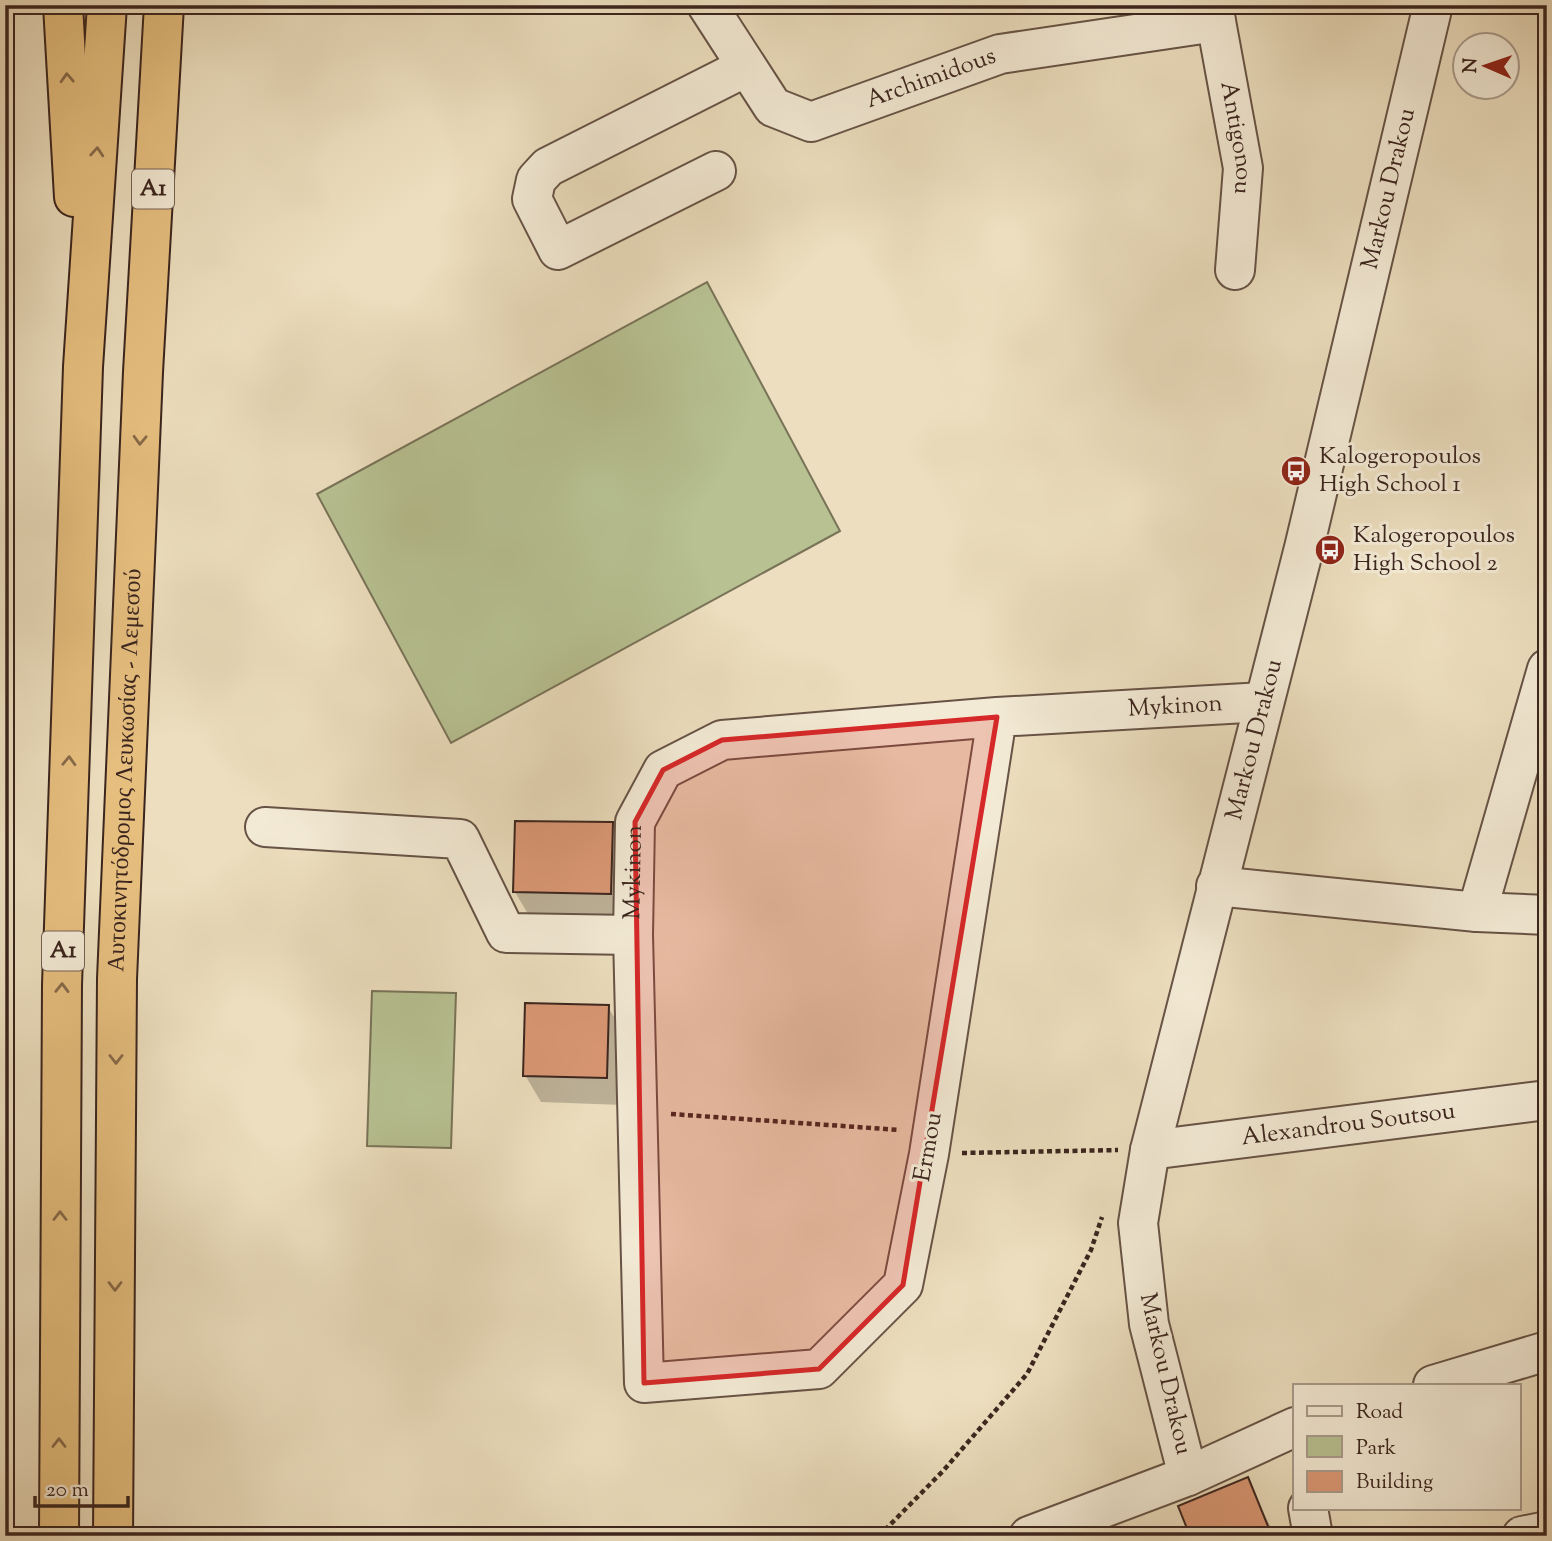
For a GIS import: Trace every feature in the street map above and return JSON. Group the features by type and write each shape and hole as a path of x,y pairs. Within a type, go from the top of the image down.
{"highway":[{"path":"63,5 83,367"},
{"name":"A1","path":"59,1536 62,985 83,367 107,5"},
{"name":"Αυτοκινητόδρομος Λευκωσίας - Λεμεσού","path":"113,1536 117,979 143,372 164,5"},
{"path":"143,372 183,5"}],"street":[{"name":"Archimidous","path":"707,5 773,107 811,122 1000,54 1215,14"},
{"name":"Markou Drakou","path":"1188,1476 1149,1324 1138,1223 1150,1150 1304,548 1433,5"},
{"name":"Antigonou","path":"1215,14 1243,168 1236,270"},
{"path":"716,171 558,250 532,199 536,180 548,167 747,67"},
{"path":"1477,912 1545,684"},
{"name":"Mykinon","path":"644,1383 634,935 635,822 663,770 722,740 997,717 1264,702"},
{"name":"Ermou","path":"644,1383 819,1369 903,1285 931,1143 997,717"},
{"path":"265,827 460,839 506,933 634,935"},
{"path":"1216,886 1477,912 1547,915"},
{"name":"Alexandrou Soutsou","path":"1150,1150 1547,1100"},
{"path":"1436,1384 1547,1351"},
{"path":"1029,1536 1293,1433"},
{"path":"1308,1510 1313,1536"},
{"path":"1521,1536 1547,1531"}],"path":[{"path":"638,1111 931,1143 1150,1150"},
{"path":"879,1536 943,1471 1027,1374 1090,1250 1103,1212"}],"highlighted area":[{"path":"997,717 903,1285 819,1369 644,1383 635,822 663,770 722,740"}],"green space":[{"path":"707,282 840,531 451,743 317,494"},
{"path":"372,991 456,993 451,1148 367,1146"}],"building":[{"path":"515,821 613,822 611,894 513,892"},
{"path":"525,1003 609,1005 607,1078 523,1076"},
{"path":"1248,1477 1272,1536 1190,1536 1178,1506"}],"place":[{"name":"Kalogeropoulos High School 1","path":"1296,471"},
{"name":"Kalogeropoulos High School 2","path":"1330,550"}]}
